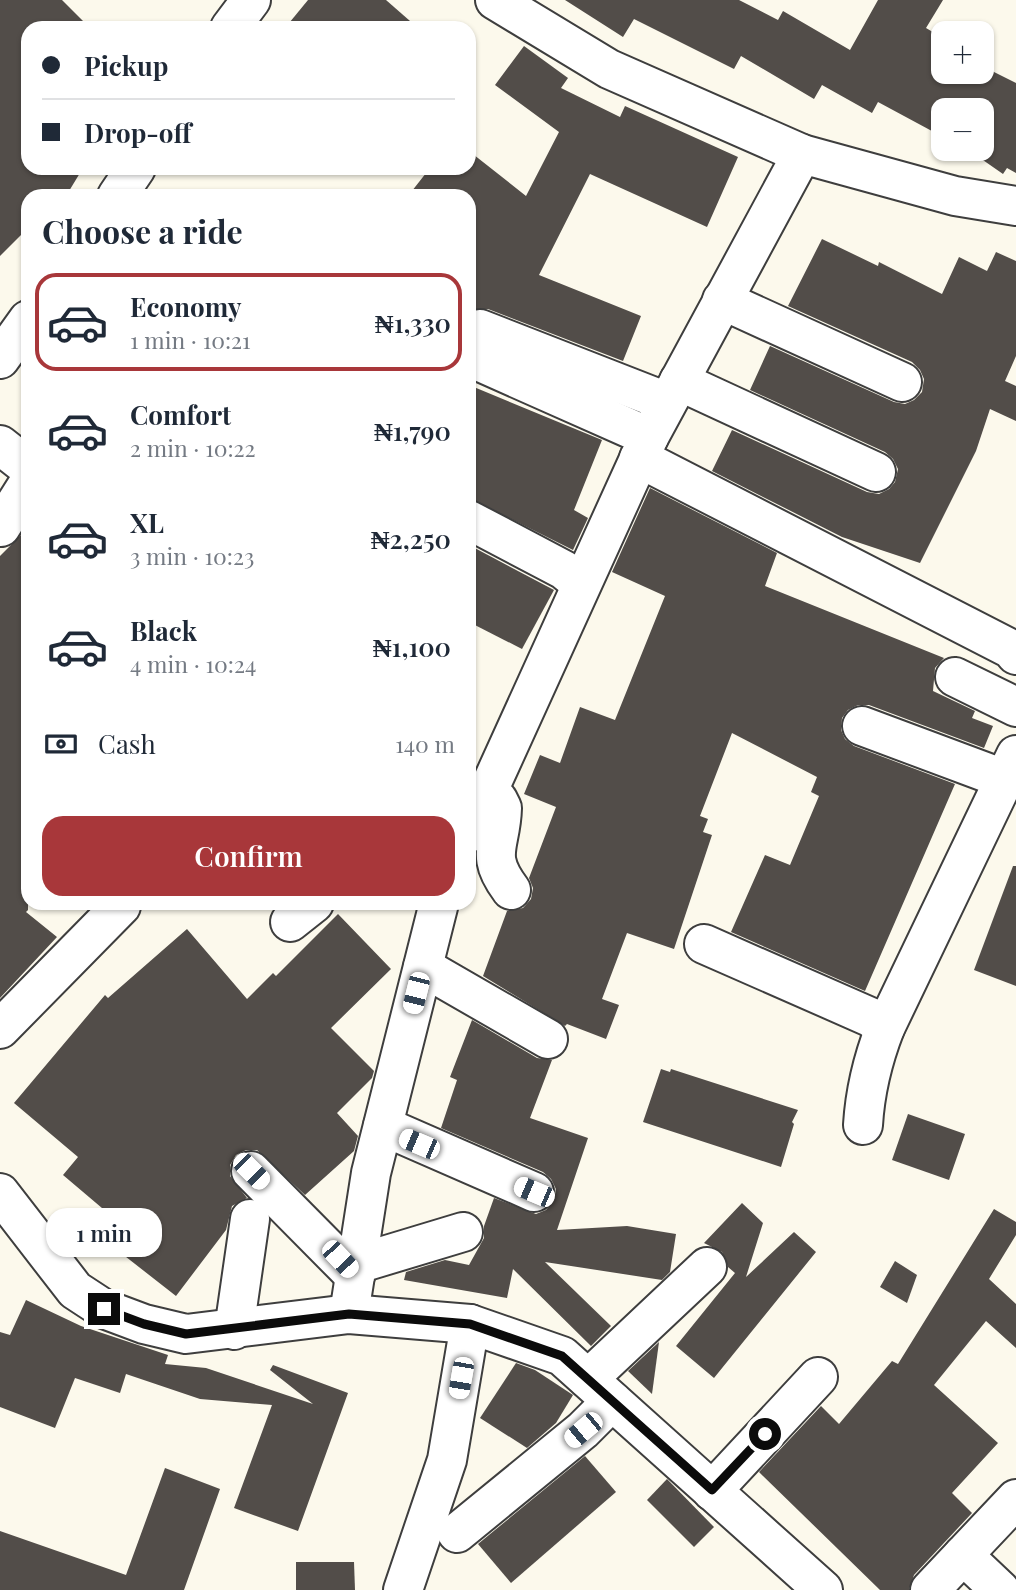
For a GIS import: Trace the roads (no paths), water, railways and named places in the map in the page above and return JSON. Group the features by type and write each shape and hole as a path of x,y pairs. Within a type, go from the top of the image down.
{"street":[{"path":"235,21 251,0"},
{"path":"495,0 609,69 802,154 955,195 1016,206"},
{"path":"476,818 580,583 644,447 802,154"},
{"path":"722,300 902,382"},
{"path":"476,343 673,391 876,472"},
{"path":"476,344 644,447 1016,655"},
{"path":"0,445 21,462"},
{"path":"1,527 21,495"},
{"path":"476,524 564,570 580,583"},
{"path":"955,677 1016,707"},
{"path":"862,726 1010,767 885,1028 875,1053 864,1104 863,1125"},
{"path":"487,794 498,800 502,807 495,862 497,872 511,890"},
{"path":"0,1029 117,910"},
{"path":"349,1314 371,1173 437,910"},
{"path":"704,944 870,1017 885,1028"},
{"path":"423,967 548,1038"},
{"path":"383,1126 534,1192"},
{"path":"251,1171 356,1270"},
{"path":"0,1193 75,1290 104,1309 144,1324 186,1334 349,1314 470,1324 562,1356 823,1590"},
{"path":"234,1330 250,1220"},
{"path":"356,1270 463,1232"},
{"path":"457,1533 583,1430 600,1390 706,1267"},
{"path":"403,1590 447,1460 470,1324"},
{"path":"712,1490 818,1377"},
{"path":"930,1590 1016,1499"},
{"path":"963,1555 1000,1590"}]}
